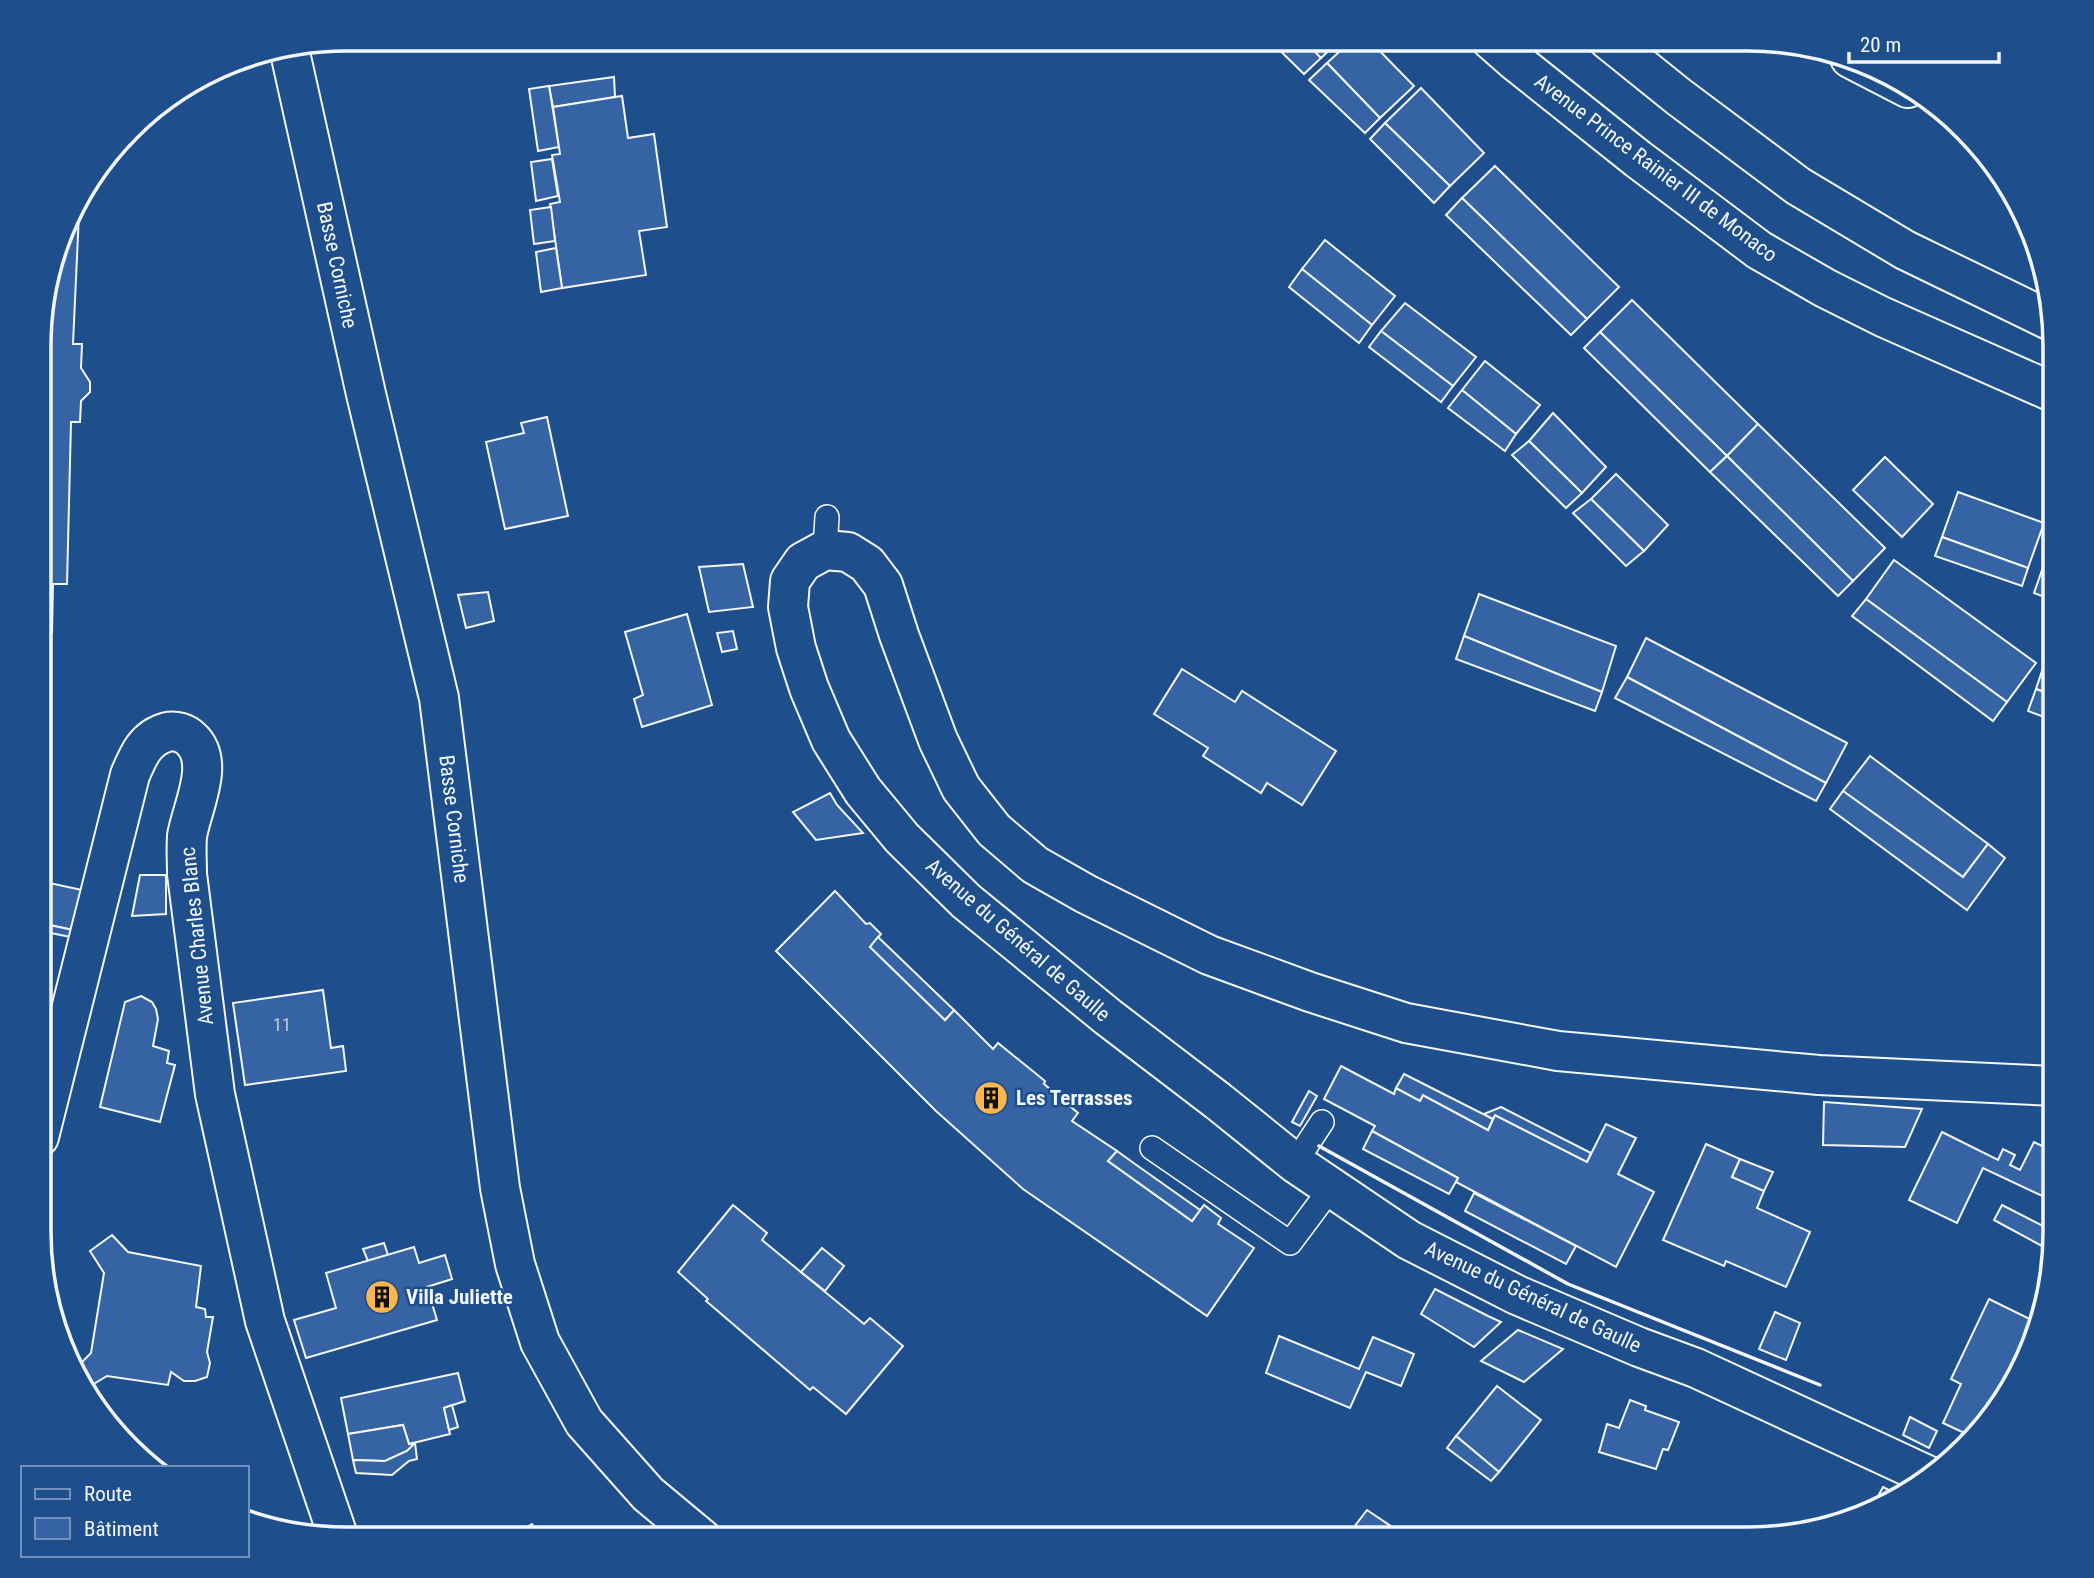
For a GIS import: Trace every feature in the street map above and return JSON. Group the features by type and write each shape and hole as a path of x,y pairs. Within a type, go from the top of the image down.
{"street":[{"name":"Avenue Prince Rainier III de Monaco","path":"1504,51 1638,159 1759,250 1883,317 2043,388"},
{"path":"1622,51 1798,186 1905,250 2042,317"},
{"name":"Basse Corniche","path":"291,56 366,394 439,698 500,1188 515,1264 540,1342 584,1422 648,1494 688,1527"},
{"name":"Avenue du Général de Gaulle","path":"1920,1472 1696,1368 1517,1295 1409,1240 1295,1163 1108,1017 966,901 902,838 863,791 831,740 809,688 796,648 788,607 790,581 826,534 867,564 883,585 938,740 961,788 994,830 1035,865 1086,894 1209,954 1310,992 1406,1023 1558,1051 1819,1075 2043,1085"},
{"name":"Avenue Charles Blanc","path":"51,1090 130,775 140,752 156,735 172,730 189,736 200,748 203,769 187,838 187,874 215,1094 265,1321 335,1527"}],"lane":[{"path":"1295,1163 1322,1122"},
{"path":"1152,1148 1290,1243 1331,1188"}],"building":[{"path":"1280,51 1314,51 1321,58 1304,74"},
{"path":"1314,51 1328,51 1321,58"},
{"path":"1340,51 1380,51 1414,86 1380,118 1327,63"},
{"path":"1327,63 1380,118 1365,133 1309,80"},
{"path":"614,77 615,97 553,107 549,86"},
{"path":"549,86 559,147 538,151 529,89"},
{"path":"1421,88 1484,153 1450,186 1385,123"},
{"path":"622,96 628,138 654,134 667,227 639,231 646,275 562,288 550,204 560,202 552,155 560,154 553,107"},
{"path":"1385,123 1450,186 1434,203 1370,139"},
{"path":"552,159 558,196 536,201 531,162"},
{"path":"1495,166 1619,287 1587,319 1462,198"},
{"path":"1462,198 1587,319 1571,335 1446,215"},
{"path":"551,207 555,241 534,244 530,210"},
{"path":"79,220 73,344 82,344 81,368 90,382 90,392 81,401 80,422 71,422 67,584 53,584 52,633 51,327 56,288 66,251"},
{"path":"1325,240 1395,296 1372,325 1302,269"},
{"path":"556,248 562,288 541,292 536,252"},
{"path":"1302,269 1372,325 1359,343 1289,287"},
{"path":"1632,300 1758,424 1727,456 1600,332"},
{"path":"1405,303 1476,357 1453,386 1381,331"},
{"path":"1381,331 1453,386 1441,402 1369,347"},
{"path":"1600,332 1727,456 1710,472 1584,348"},
{"path":"1485,361 1540,405 1516,434 1462,390"},
{"path":"1462,390 1516,434 1505,451 1448,408"},
{"path":"1553,413 1606,467 1582,493 1529,441"},
{"path":"547,417 568,516 505,529 486,442 524,433 521,423"},
{"path":"1758,424 1885,548 1853,581 1727,456"},
{"path":"1529,441 1582,493 1566,508 1512,455"},
{"path":"1727,456 1853,581 1838,596 1710,472"},
{"path":"1885,457 1933,504 1902,537 1853,490"},
{"path":"1616,474 1668,525 1644,551 1591,499"},
{"path":"1958,492 2043,523 2028,568 1942,537"},
{"path":"1591,499 1644,551 1626,566 1573,513"},
{"path":"1942,537 2028,568 2022,586 1935,556"},
{"path":"1894,560 2036,663 2007,702 1866,599"},
{"path":"743,564 753,607 709,612 699,567"},
{"path":"2041,573 2043,596 2034,593"},
{"path":"488,592 494,621 466,628 458,595"},
{"path":"1479,594 1616,646 1602,692 1464,636"},
{"path":"1866,599 2007,702 1993,721 1852,616"},
{"path":"687,614 712,705 642,727 634,699 643,695 625,632"},
{"path":"733,631 737,649 722,652 717,633"},
{"path":"1464,636 1602,692 1595,711 1456,659"},
{"path":"1646,638 1847,743 1826,783 1627,677"},
{"path":"2043,668 2043,692 2036,689"},
{"path":"1182,669 1235,702 1242,691 1336,751 1302,805 1267,783 1261,793 1203,756 1208,748 1154,714"},
{"path":"1627,677 1826,783 1816,801 1615,698"},
{"path":"2036,689 2043,692 2043,717 2028,711"},
{"path":"1870,756 1988,844 1963,877 1843,791"},
{"path":"1843,791 1963,877 1988,844 2005,858 1967,910 1830,809"},
{"path":"830,793 837,805 863,833 816,840 793,812"},
{"path":"140,875 166,875 166,914 132,916"},
{"path":"51,883 82,890 73,930 51,925"},
{"name":"Les Terrasses","path":"835,891 866,924 870,923 881,934 870,947 945,1020 954,1010 993,1049 998,1043 1045,1081 1044,1084 1078,1113 1072,1121 1117,1151 1108,1161 1192,1221 1204,1205 1221,1218 1218,1224 1254,1248 1207,1316 1023,1189 936,1111 776,951"},
{"path":"51,925 73,930 71,937 51,933"},
{"path":"878,937 954,1010 945,1020 870,947"},
{"path":"323,990 331,1048 343,1046 346,1071 245,1085 233,1003"},
{"path":"141,996 152,1002 156,1009 158,1019 153,1046 169,1051 167,1063 175,1065 160,1122 100,1107 125,1002"},
{"path":"1341,1066 1394,1094 1396,1088 1420,1101 1423,1095 1488,1130 1495,1115 1587,1162 1606,1124 1636,1138 1618,1174 1654,1192 1616,1267 1456,1182 1458,1178 1372,1131 1375,1126 1324,1099"},
{"path":"1404,1074 1493,1119 1488,1130 1423,1095 1420,1101 1396,1088"},
{"path":"1309,1091 1317,1096 1300,1126 1292,1122"},
{"path":"1824,1102 1922,1109 1905,1147 1823,1145"},
{"path":"1501,1107 1591,1153 1587,1162 1495,1115 1493,1119 1484,1114"},
{"path":"1372,1131 1458,1178 1449,1194 1363,1149"},
{"path":"1942,1132 1998,1160 2003,1149 2015,1155 2010,1165 2020,1170 2034,1142 2043,1146 2043,1196 1983,1168 1957,1223 1909,1200"},
{"path":"1706,1144 1740,1159 1732,1177 1764,1191 1757,1208 1810,1232 1786,1287 1726,1261 1724,1266 1663,1240"},
{"path":"1117,1151 1200,1210 1192,1221 1108,1161"},
{"path":"1740,1159 1773,1172 1764,1191 1732,1177"},
{"path":"1474,1193 1576,1246 1566,1264 1465,1211"},
{"path":"733,1205 767,1233 762,1240 864,1324 870,1318 903,1346 846,1414 813,1387 810,1390 706,1301 708,1299 678,1272"},
{"path":"2002,1205 2043,1226 2043,1247 1994,1220"},
{"path":"112,1235 128,1252 201,1266 196,1307 205,1309 206,1317 213,1317 207,1352 210,1363 207,1377 184,1381 171,1372 168,1385 107,1376 93,1384 81,1363 91,1353 104,1273 90,1251"},
{"path":"384,1243 388,1255 368,1261 363,1249"},
{"name":"Villa Juliette","path":"414,1247 419,1263 445,1255 452,1279 427,1287 437,1320 306,1358 294,1320 336,1308 326,1273"},
{"path":"822,1248 844,1266 825,1291 801,1272"},
{"path":"1435,1289 1501,1322 1474,1347 1421,1314"},
{"path":"1989,1299 2030,1319 2004,1380 1964,1433 1943,1423 1961,1384 1951,1379"},
{"path":"1775,1312 1800,1323 1786,1360 1759,1349"},
{"path":"1518,1330 1563,1349 1524,1382 1481,1361"},
{"path":"1279,1336 1359,1369 1373,1337 1414,1354 1401,1386 1366,1372 1350,1408 1266,1373"},
{"path":"458,1373 465,1401 444,1408 450,1434 409,1444 403,1425 348,1434 341,1398"},
{"path":"1497,1386 1541,1420 1499,1472 1456,1436"},
{"path":"1630,1400 1646,1406 1645,1410 1679,1422 1668,1450 1663,1449 1656,1469 1599,1452 1607,1424 1619,1428"},
{"path":"452,1405 458,1427 449,1430 444,1408"},
{"path":"1910,1417 1937,1431 1929,1448 1903,1435"},
{"path":"403,1425 409,1444 415,1443 407,1451 385,1461 353,1460 348,1434"},
{"path":"1456,1436 1499,1472 1491,1481 1447,1448"},
{"path":"415,1443 417,1459 409,1461 392,1475 356,1473 353,1460 385,1461 407,1451"},
{"path":"1883,1487 1890,1491 1879,1497"},
{"path":"1367,1510 1392,1527 1354,1527"}],"wall":[{"path":"1319,1146 1568,1284 1820,1385"}],"place":[{"name":"Les Terrasses","path":"991,1098"},
{"name":"Villa Juliette","path":"382,1297"}]}
